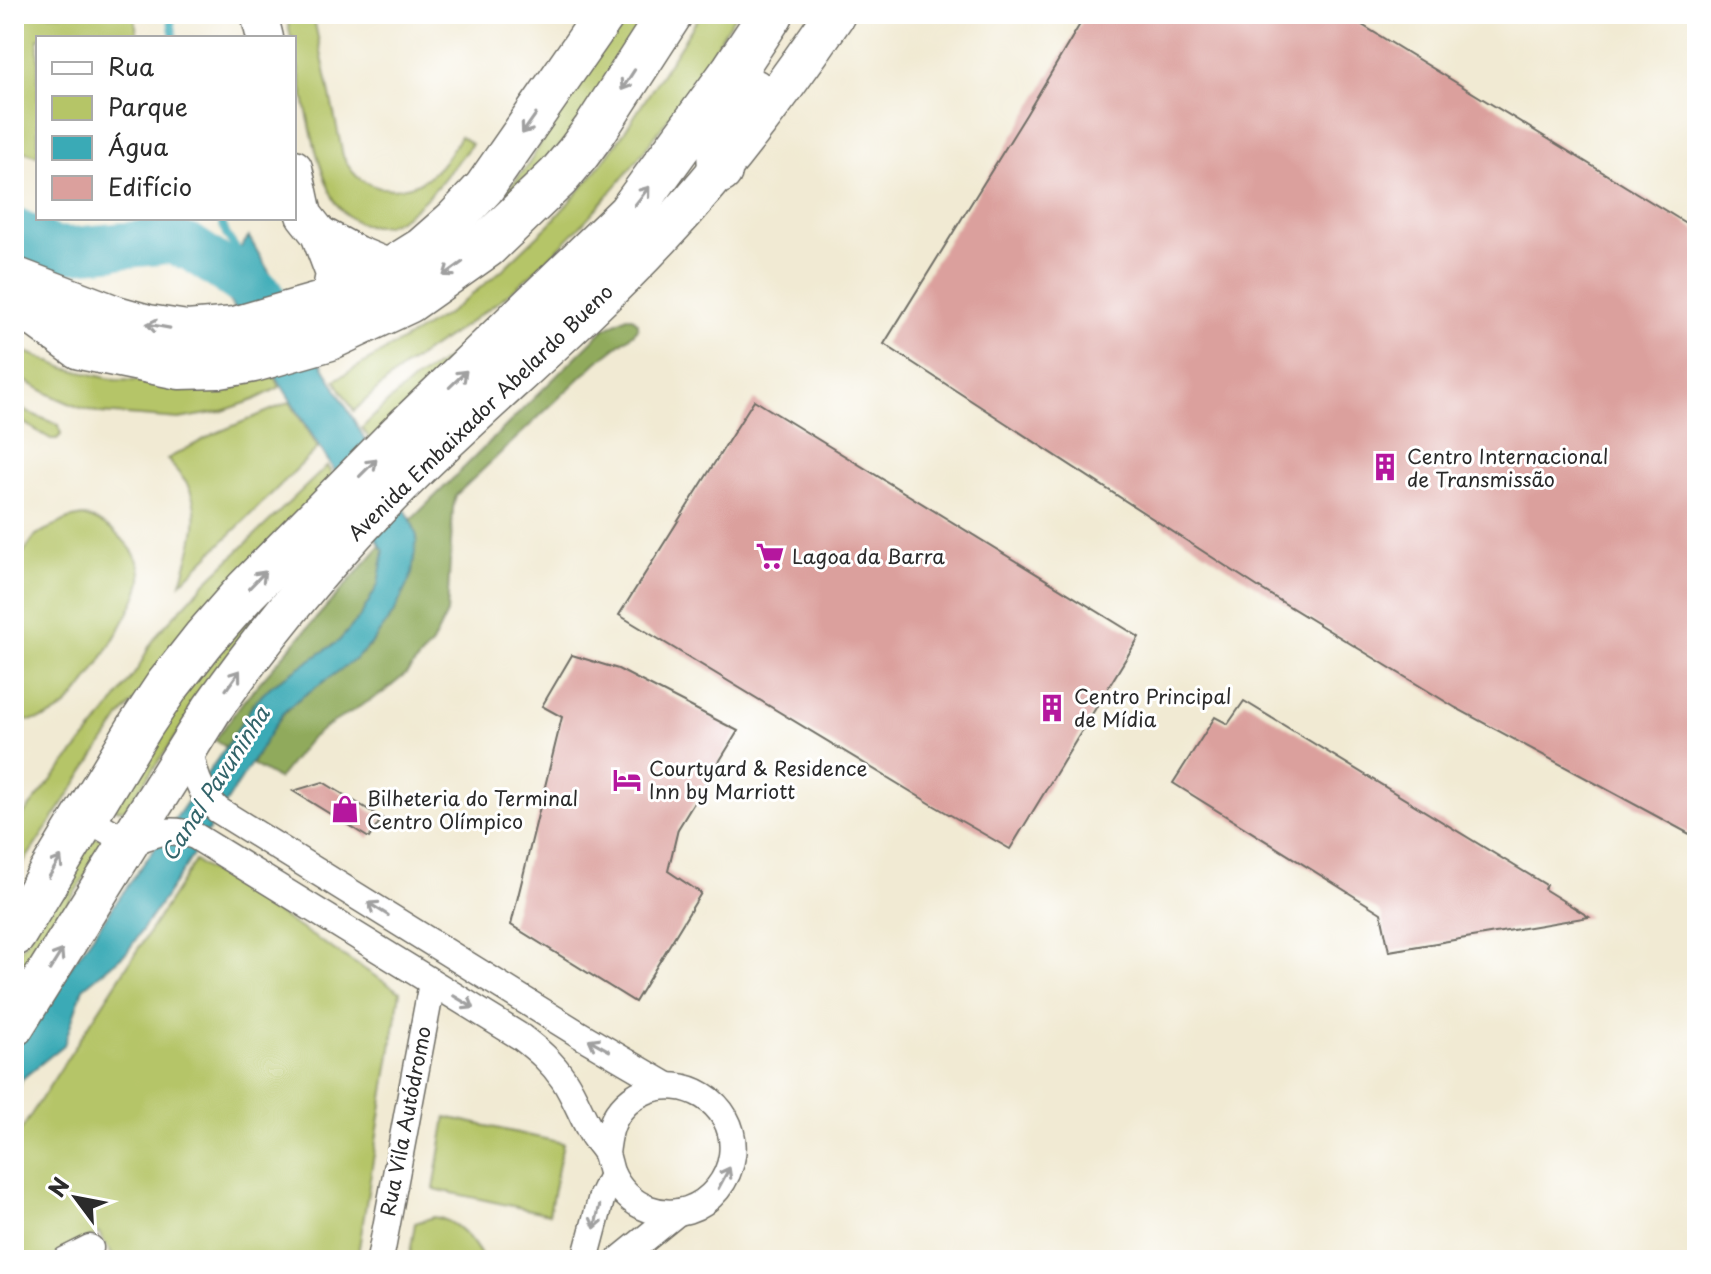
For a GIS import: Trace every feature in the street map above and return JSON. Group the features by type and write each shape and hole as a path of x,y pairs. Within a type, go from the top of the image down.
{"highway":[{"path":"14,299 80,347 179,367 219,366 244,343 321,315 408,301 486,246 558,177 595,130 670,14"},
{"path":"720,171 721,141 771,65 780,37 773,14"},
{"name":"Avenida Embaixador Abelardo Bueno","path":"14,934 141,725 204,639 246,591 344,516 410,450 629,214 773,14"}],"main road":[{"path":"321,315 422,248 455,219 484,188 605,14"},
{"name":"Avenida Embaixador Abelardo Bueno","path":"410,450 603,295 658,239 720,171 835,14"},
{"path":"14,277 116,316 244,343"},
{"path":"14,324 80,347"},
{"name":"Avenida Embaixador Abelardo Bueno","path":"14,1026 194,763 212,709 344,516"}],"street":[{"path":"259,14 264,36"},
{"path":"296,177 304,215 319,234 334,274 321,315"},
{"path":"319,234 390,268"},
{"path":"194,763 203,793 211,803 248,829 666,1085"},
{"path":"85,817 146,837 177,831 187,833 521,1037 552,1063 577,1101 609,1164 618,1186 635,1202 655,1211 678,1212 704,1202 715,1193 730,1169 733,1140 729,1126 716,1105 689,1088 666,1085 638,1094 620,1110 608,1136 609,1164 585,1260"},
{"name":"Rua Vila Autódromo","path":"380,1260 432,983"},
{"path":"619,1260 678,1212"},
{"path":"66,1260 90,1248"}],"green space":[{"path":"14,14 134,14 138,36 36,36 36,155 14,148"},
{"path":"286,14 313,14 343,156 359,179 381,188 409,186 427,178 438,168 460,136 472,144 415,209 387,225 368,225 351,218 335,201 326,181 308,116 296,59 296,36 291,36"},
{"path":"619,14 650,14 592,115 415,284 495,206 528,165"},
{"path":"701,14 736,14 668,118 600,204 519,285 400,370 354,411 335,380 449,313 502,270 550,224 621,137"},
{"path":"627,317 638,323 634,333 597,362 456,495 447,613 432,644 406,674 384,692 309,740 278,779 252,764 284,713 369,647 395,611 417,537 411,520 604,329"},
{"path":"14,347 65,368 115,380 232,384 275,377 280,387 220,412 179,419 100,413 53,396 14,375"},
{"path":"460,351 373,444 362,428 414,380"},
{"path":"290,402 318,448 181,583 192,546 195,508 187,484 167,459 214,434"},
{"path":"14,404 59,425 61,435 51,439 14,417"},
{"path":"327,466 335,480 122,715 14,874 16,836 24,814 109,710 161,630 205,583"},
{"path":"83,516 103,524 131,549 140,569 138,591 112,643 70,702 46,718 14,721 14,566 36,535 68,519"},
{"path":"380,546 384,551 378,585 360,617 339,641 271,686 254,703 226,747 215,740 245,699"},
{"path":"307,549 126,808 111,808 183,694"},
{"path":"91,837 108,839 14,991 14,960"},
{"path":"195,861 400,992 357,1260 115,1260 99,1233 49,1260 14,1260 14,1141"},
{"path":"446,1117 563,1143 549,1214 434,1189"},
{"path":"434,1217 457,1227 470,1239 484,1260 409,1260 415,1223"}],"water":[{"name":"Canal Pavuninha","path":"249,237 411,520 417,537 412,574 395,611 371,644 283,713 127,952 83,988 64,1045 22,1079 14,1092 14,1047 254,703 271,686 339,641 360,617 378,585 384,551 215,278"}],"building":[{"name":"Centro Internacional de Transmissão","path":"1086,14 1344,14 1697,230 1697,838 1456,708 1261,589 884,344"},
{"path":"754,400 1139,637 1010,849 619,615"},
{"name":"Courtyard & Residence Inn by Marriott","path":"572,655 618,669 738,731 678,829 668,871 701,893 635,1002 511,925 562,717 542,706"},
{"path":"1244,701 1546,885 1544,889 1589,917 1389,951 1381,913 1173,783 1215,717 1228,724"},
{"name":"Bilheteria do Terminal Centro Olímpico","path":"323,782 382,818 369,838 293,791"}],"waterway":[{"path":"170,14 174,36"},
{"path":"221,220 227,236 243,258"},
{"path":"14,230 54,249 169,241 191,248 261,295 268,308"}],"place":[{"name":"Centro Internacional de Transmissão","path":"1385,467"},
{"name":"Lagoa da Barra","path":"770,556"},
{"name":"Centro Principal de Mídia","path":"1052,708"},
{"name":"Courtyard & Residence Inn by Marriott","path":"627,780"},
{"name":"Bilheteria do Terminal Centro Olímpico","path":"345,809"}]}
